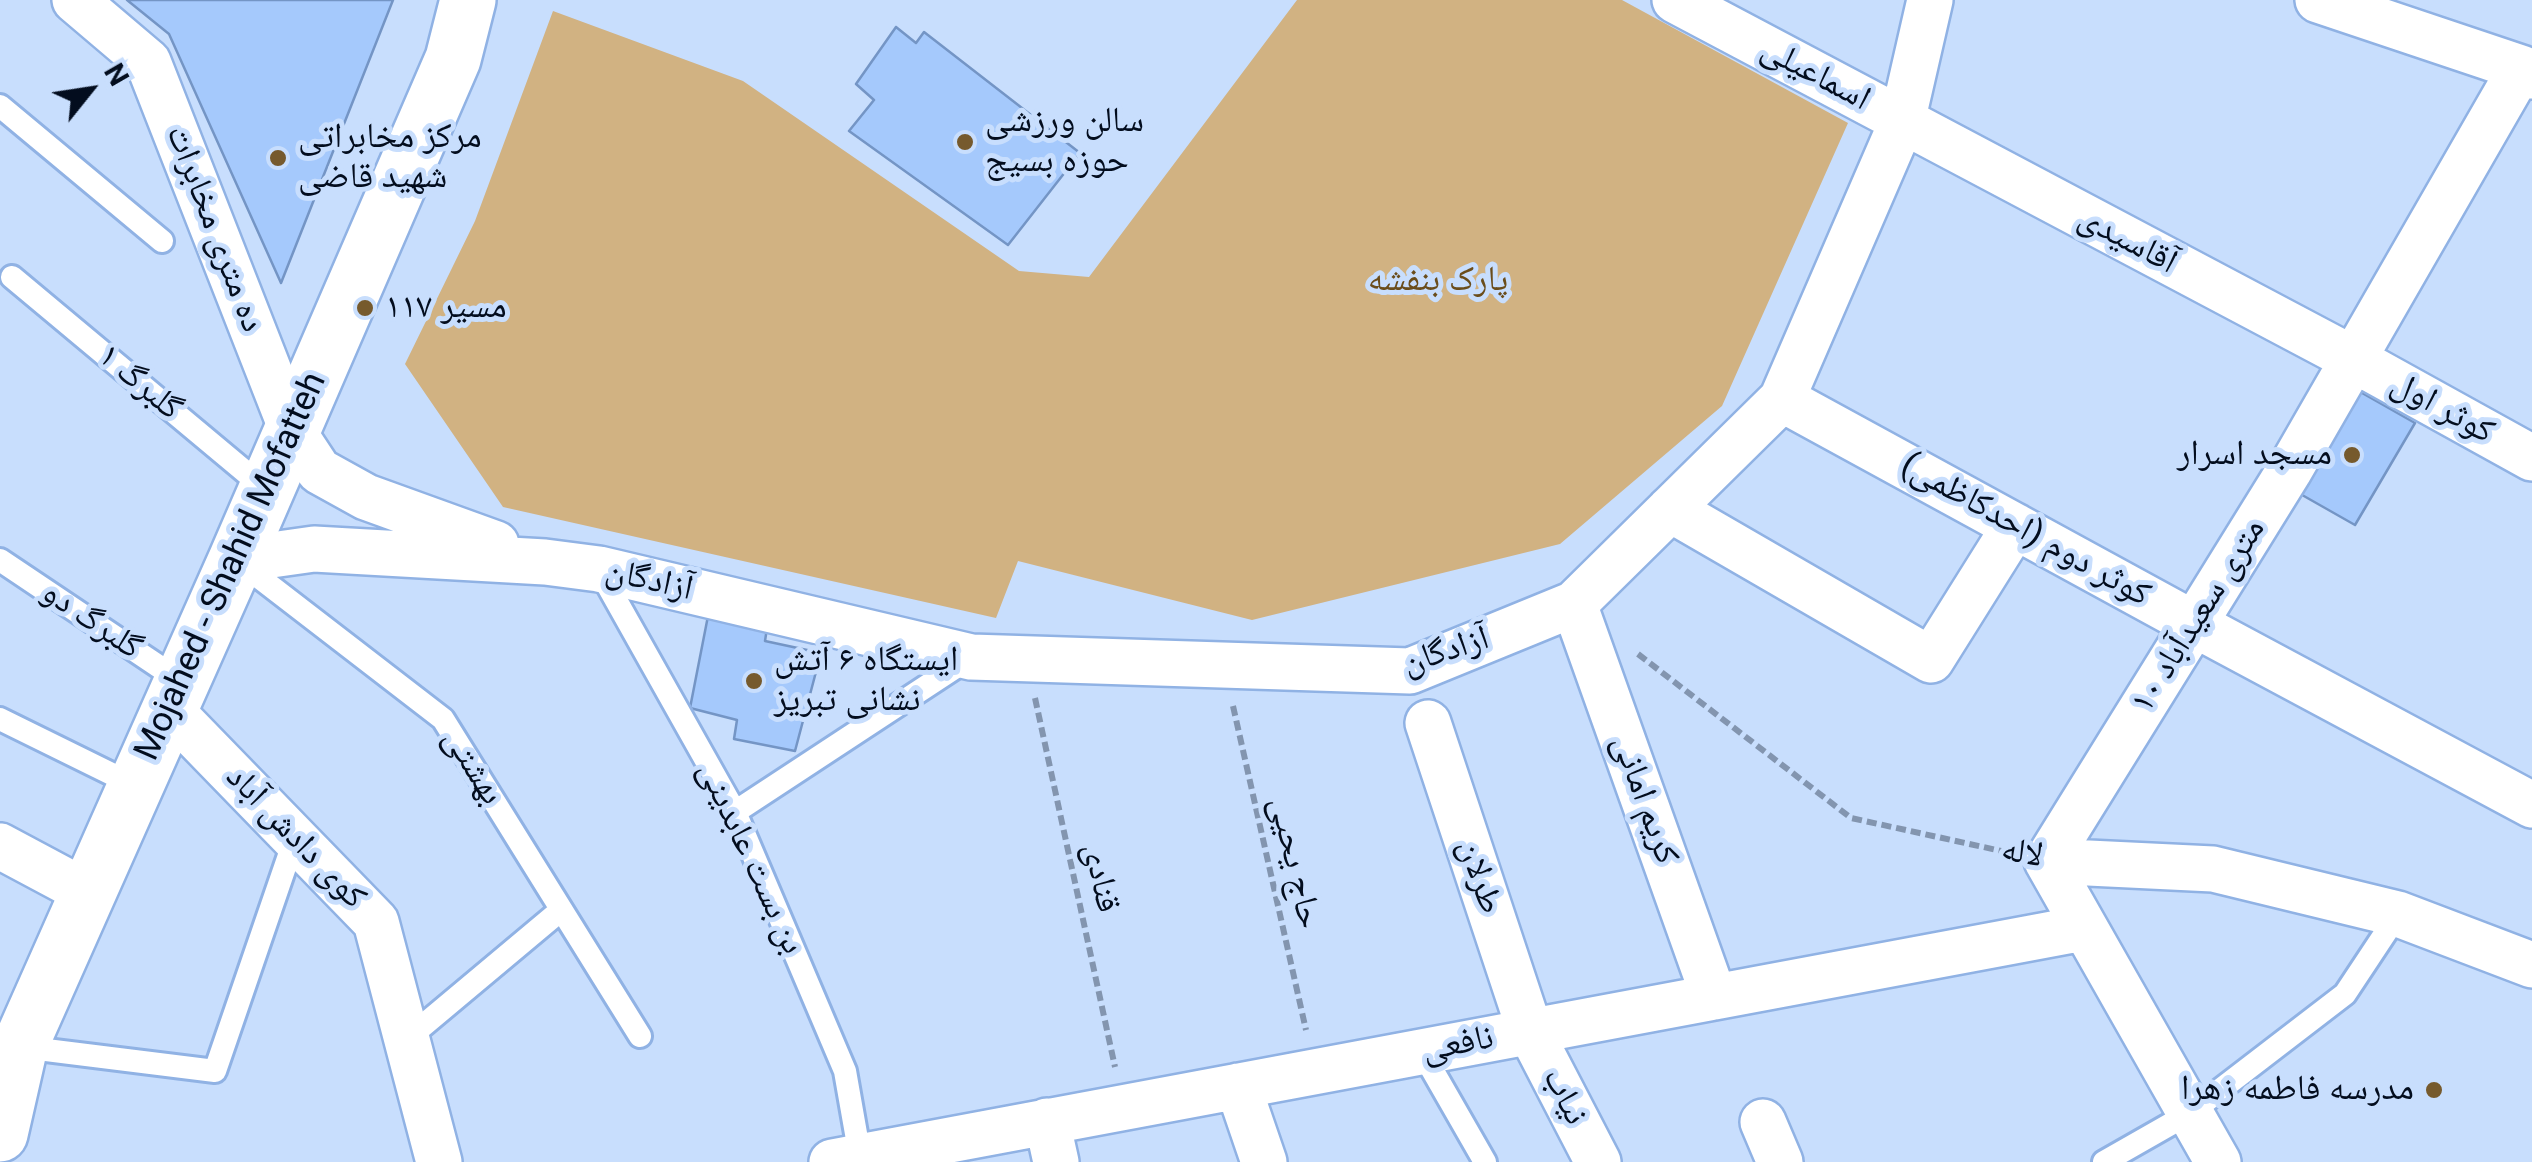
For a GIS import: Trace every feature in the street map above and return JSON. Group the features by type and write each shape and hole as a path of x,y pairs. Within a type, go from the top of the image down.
{"main road":[{"name":"Mojahed - Shahid Mofatteh","path":"7,1094 88,894 453,59 468,0"}],"street":[{"name":"ده متری مخابرات","path":"75,0 148,62 292,430 319,471 366,497 545,562"},
{"name":"اسماعیلی","path":"1674,0 1902,122"},
{"name":"آزادگان","path":"545,562 599,568 972,657 1410,671 1574,604 1782,398 1902,122 1930,0"},
{"path":"2318,0 2526,72"},
{"name":"۱۰ متری سعیدآباد","path":"2046,861 2288,472 2526,72"},
{"name":"آقاسیدی","path":"1902,122 2353,360"},
{"name":"کوثر اول","path":"2353,360 2532,458"},
{"name":"کوثر دوم (احدکاظمی)","path":"1782,398 2532,805"},
{"path":"1670,509 1932,660 2015,526"},
{"path":"236,560 314,549 545,562"},
{"name":"کریم امانی","path":"1574,604 1714,997"},
{"name":"کوی دادش آباد","path":"176,696 295,838 376,922 439,1162"},
{"name":"طرلان","path":"1428,723 1530,1032"},
{"path":"0,846 88,894"},
{"path":"2046,861 2218,1162"},
{"name":"لاله","path":"2046,861 2212,869 2398,914 2532,965"},
{"name":"نافعی","path":"851,1160 1052,1142 1123,1107 2084,928"},
{"name":"نیاب","path":"1530,1032 1598,1162"},
{"path":"1238,1086 1264,1162"}],"lane":[{"path":"0,106 162,242"},
{"name":"گلبرگ ۱","path":"12,276 267,490"},
{"name":"گلبرگ دو","path":"0,560 176,696"},
{"name":"بهشتی","path":"236,560 443,719 640,1036"},
{"name":"بن بست عابدینی","path":"599,568 734,812 845,1071 851,1160"},
{"path":"734,812 972,657"},
{"path":"0,719 136,786"},
{"path":"7,1094 216,1072 295,838"},
{"path":"407,1040 561,910"},
{"path":"2104,1162 2190,1113 2345,994 2398,914"},
{"path":"1422,1052 1485,1162"}],"path":[{"name":"لاله","path":"1635,652 1851,818 2046,861"},
{"name":"قنادی","path":"1027,658 1123,1107"},
{"name":"حاج یحیی","path":"1224,666 1316,1071"}],"green space":[{"name":"پارک بنفشه","path":"1297,0 1622,0 1848,123 1722,406 1560,544 1252,620 1018,561 996,618 503,507 405,364 475,221 553,11 743,81 1019,271 1089,277"}],"building":[{"name":"مرکز مخابراتی شهید قاضی","path":"127,0 393,0 281,283 169,34"},
{"name":"سالن ورزشی حوزه بسیج","path":"896,27 916,43 924,32 1080,153 1008,245 849,131 874,100 856,84"},
{"name":"مسجد اسرار","path":"2348,385 2415,423 2355,525 2288,487"},
{"name":"ایستگاه ۶ آتش نشانی تبریز","path":"708,616 767,628 765,641 821,653 795,751 734,739 737,720 690,708"}],"place":[{"name":"سالن ورزشی حوزه بسیج","path":"965,142"},
{"name":"مرکز مخابراتی شهید قاضی","path":"278,158"},
{"name":"مسیر ۱۱۷","path":"365,308"},
{"name":"مسجد اسرار","path":"2352,455"},
{"name":"ایستگاه ۶ آتش نشانی تبریز","path":"754,681"},
{"name":"مدرسه فاطمه زهرا","path":"2434,1090"}]}
